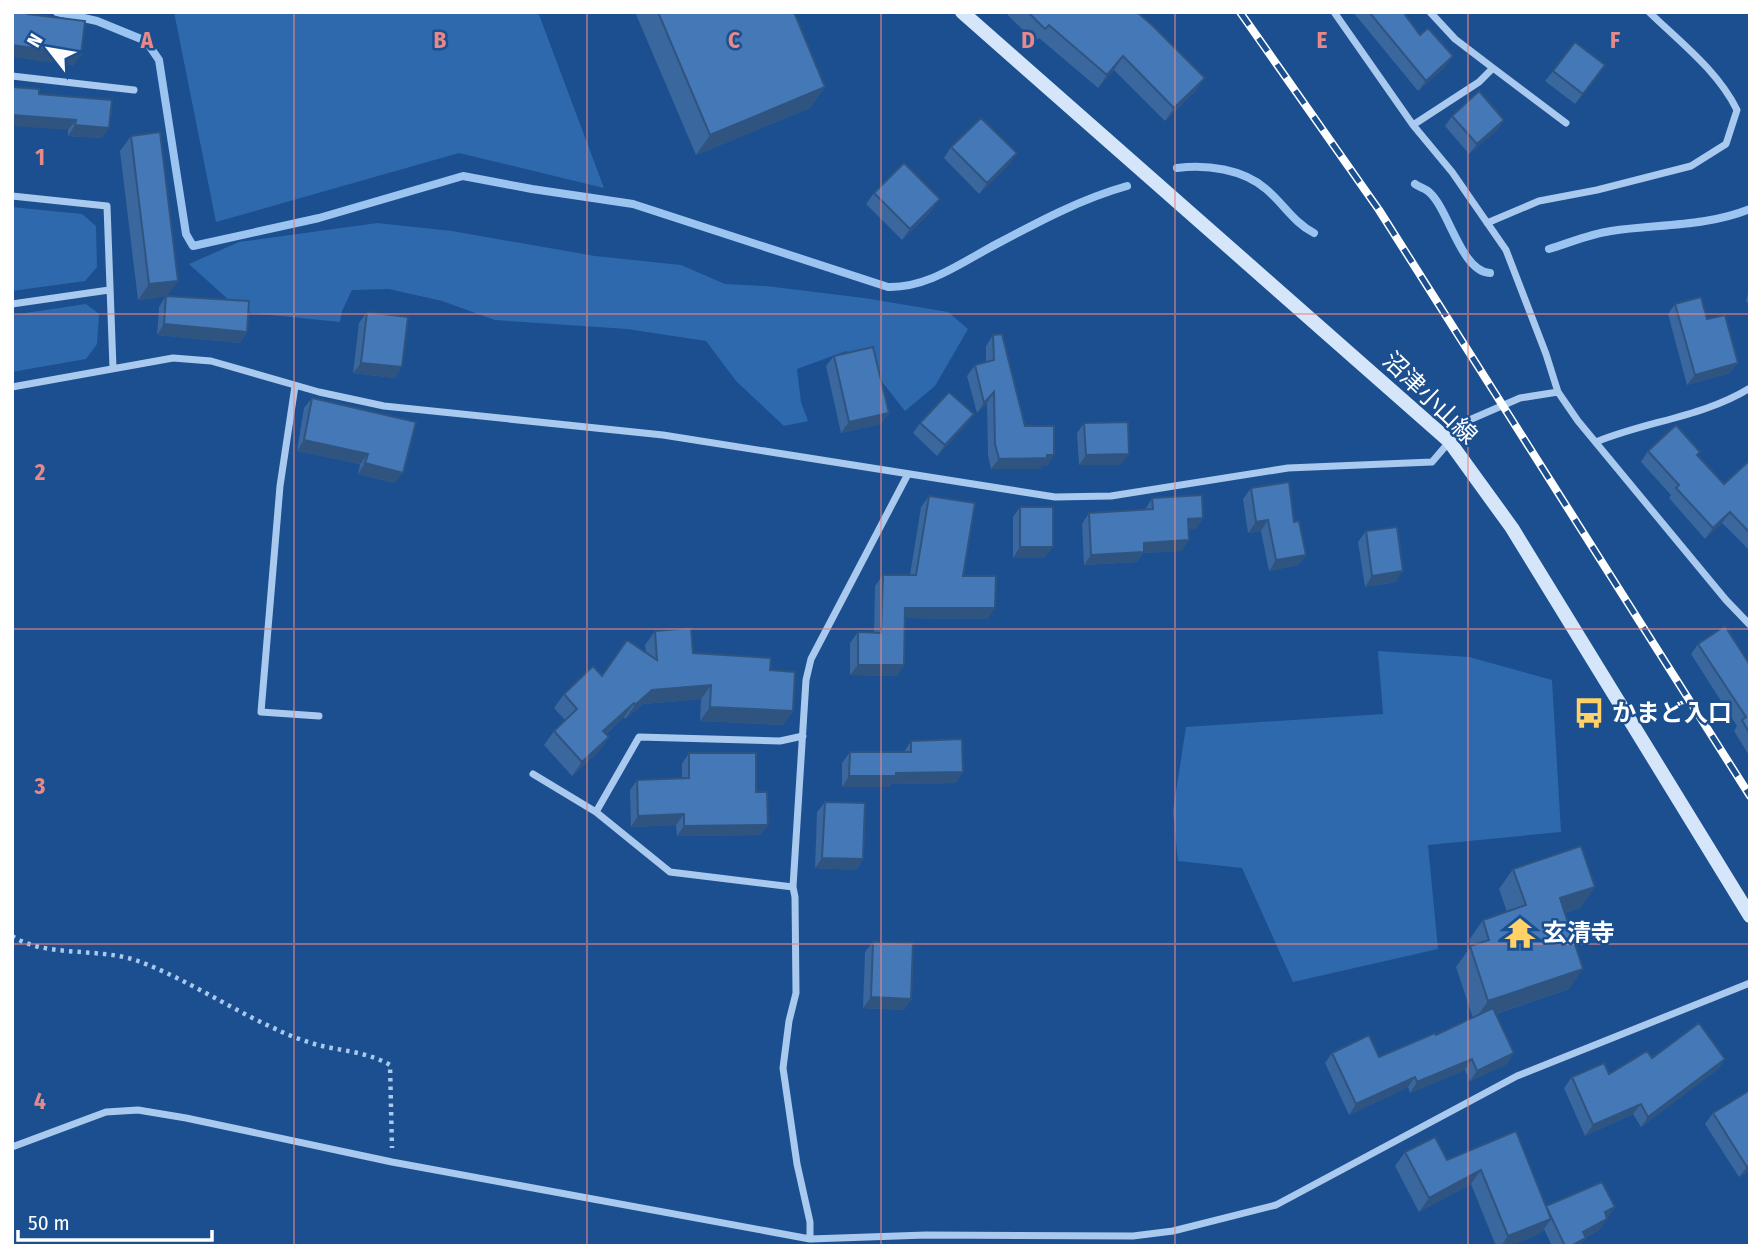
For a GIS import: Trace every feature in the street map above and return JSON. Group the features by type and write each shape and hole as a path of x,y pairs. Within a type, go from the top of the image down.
{"main road":[{"name":"沼津小山線","path":"962,12 1449,441 1513,528 1750,916"}],"street":[{"path":"1334,12 1413,125 1452,172 1506,250 1559,392 1596,442 1726,600 1750,625"},
{"path":"1430,12 1455,39 1566,123"},
{"path":"1487,223 1539,201 1597,190 1691,166 1727,144 1737,110 1729,94 1703,64 1649,12"},
{"path":"1413,125 1479,82 1493,68"},
{"path":"12,76 134,90"},
{"path":"12,196 107,206 108,290 113,368"},
{"path":"12,304 108,290"},
{"path":"12,387 173,358 211,361 295,386 384,406 663,435 1055,497 1111,496 1288,468 1432,462 1467,421 1520,398 1559,392"},
{"path":"295,386 280,486 261,712 319,716"},
{"path":"1596,442 1625,430 1713,408 1750,388"},
{"path":"810,1239 810,1222 797,1164 783,1068 789,1021 796,993 793,887 806,680 811,659 908,474"},
{"path":"596,812 639,737 780,741 803,736"},
{"path":"533,774 596,812 670,872 793,887"},
{"path":"12,1147 106,1112 138,1110 392,1162 810,1239 926,1235 1133,1236 1173,1231 1276,1205 1517,1076 1750,983"}],"path":[{"path":"12,936 21,942 46,948 110,954 138,961 211,995 276,1030 315,1044 376,1057 390,1065 392,1162"}],"shaded area":[{"path":"174,12 538,12 604,188 459,153 216,222"},
{"path":"12,207 82,214 96,226 97,267 85,281 12,291"},
{"path":"377,223 452,231 595,256 681,265 725,284 766,286 864,298 948,312 968,329 935,386 905,411 868,364 846,351 797,369 801,402 808,421 784,426 736,381 706,341 627,329 495,320 442,301 389,289 352,290 340,322 242,312 189,264 239,242"},
{"path":"86,304 99,314 97,344 86,359 12,372 12,315"},
{"path":"1378,651 1469,657 1552,680 1561,832 1428,845 1438,949 1293,982 1242,868 1178,861 1173,811 1186,727 1383,714"}],"building":[{"path":"12,12 85,21 81,55 12,45"},
{"path":"658,12 794,12 825,87 710,135"},
{"path":"1028,12 1137,12 1205,78 1174,108 1123,56 1107,75 1049,25 1045,29"},
{"path":"1369,12 1403,12 1420,35 1428,28 1453,56 1426,81"},
{"path":"1575,42 1605,65 1583,94 1553,71"},
{"path":"12,87 39,89 39,94 112,100 109,128 75,125 76,120 12,115"},
{"path":"1479,91 1504,120 1477,144 1452,116"},
{"path":"981,118 1017,153 987,183 951,147"},
{"path":"160,132 178,281 149,284 131,136"},
{"path":"904,163 940,199 910,229 874,193"},
{"path":"166,296 249,301 247,332 164,324"},
{"path":"1701,297 1707,319 1725,315 1738,363 1695,375 1675,304"},
{"path":"367,312 408,317 402,367 361,363"},
{"path":"1002,334 1025,426 1054,426 1054,455 1047,455 1047,458 999,459 995,444 994,392 984,403 975,365 994,360 993,335"},
{"path":"873,347 889,413 849,422 834,356"},
{"path":"949,392 974,414 945,445 920,423"},
{"path":"312,398 416,422 403,473 365,463 368,454 304,440"},
{"path":"1128,422 1129,454 1086,455 1084,423"},
{"path":"1676,425 1700,452 1697,455 1724,484 1750,460 1750,533 1730,512 1713,528 1676,488 1679,485 1648,451"},
{"path":"1289,482 1294,522 1299,521 1306,555 1276,560 1268,520 1256,522 1251,488"},
{"path":"1202,495 1203,518 1188,519 1189,540 1144,543 1144,552 1091,555 1089,513 1153,509 1152,498"},
{"path":"929,496 975,503 963,576 996,576 995,608 905,608 904,665 858,665 858,632 881,633 883,575 916,575"},
{"path":"1020,507 1053,507 1053,547 1020,547"},
{"path":"1397,527 1403,571 1372,576 1366,531"},
{"path":"1725,626 1750,665 1750,734 1742,720 1746,717 1698,644"},
{"path":"691,628 693,653 771,658 770,670 795,672 793,711 710,707 711,685 652,690 603,731 609,737 582,762 554,731 577,709 564,694 593,666 602,676 627,640 657,660 655,631"},
{"path":"962,739 963,772 849,776 850,752 911,752 911,741"},
{"path":"689,753 756,753 756,792 767,792 768,825 684,826 684,814 638,816 637,780 689,778"},
{"path":"825,802 865,803 863,859 822,858"},
{"name":"玄清寺","path":"1581,846 1595,887 1560,898 1583,969 1488,1001 1470,946 1489,940 1483,920 1526,905 1513,869"},
{"path":"873,942 913,943 911,999 871,997"},
{"path":"1493,1008 1514,1053 1477,1071 1472,1059 1417,1082 1415,1077 1356,1104 1332,1053 1369,1035 1379,1057 1435,1033 1436,1035"},
{"path":"1699,1023 1725,1059 1648,1117 1641,1104 1593,1125 1572,1077 1604,1063 1609,1074 1647,1051 1652,1058"},
{"path":"1750,1090 1750,1165 1747,1167 1713,1113"},
{"path":"1516,1131 1551,1219 1508,1236 1481,1170 1429,1198 1405,1152 1435,1137 1447,1160"},
{"path":"1602,1182 1615,1207 1605,1212 1607,1219 1583,1232 1586,1238 1571,1246 1565,1246 1546,1206"}],"waterway":[{"path":"57,12 97,21 146,41 159,60 186,234 193,246 319,218 463,176 633,204 888,287 929,280 1058,213 1127,186"},
{"path":"1177,168 1224,170 1257,182 1300,224 1314,233"},
{"path":"1415,184 1428,191 1436,200 1471,262 1480,270 1490,273"},
{"path":"1549,249 1603,232 1699,222 1750,209"}],"railway":[{"path":"1240,12 1379,210 1750,796"}],"place":[{"name":"かまど入口","path":"1589,713"},
{"name":"玄清寺","path":"1520,933"}]}
